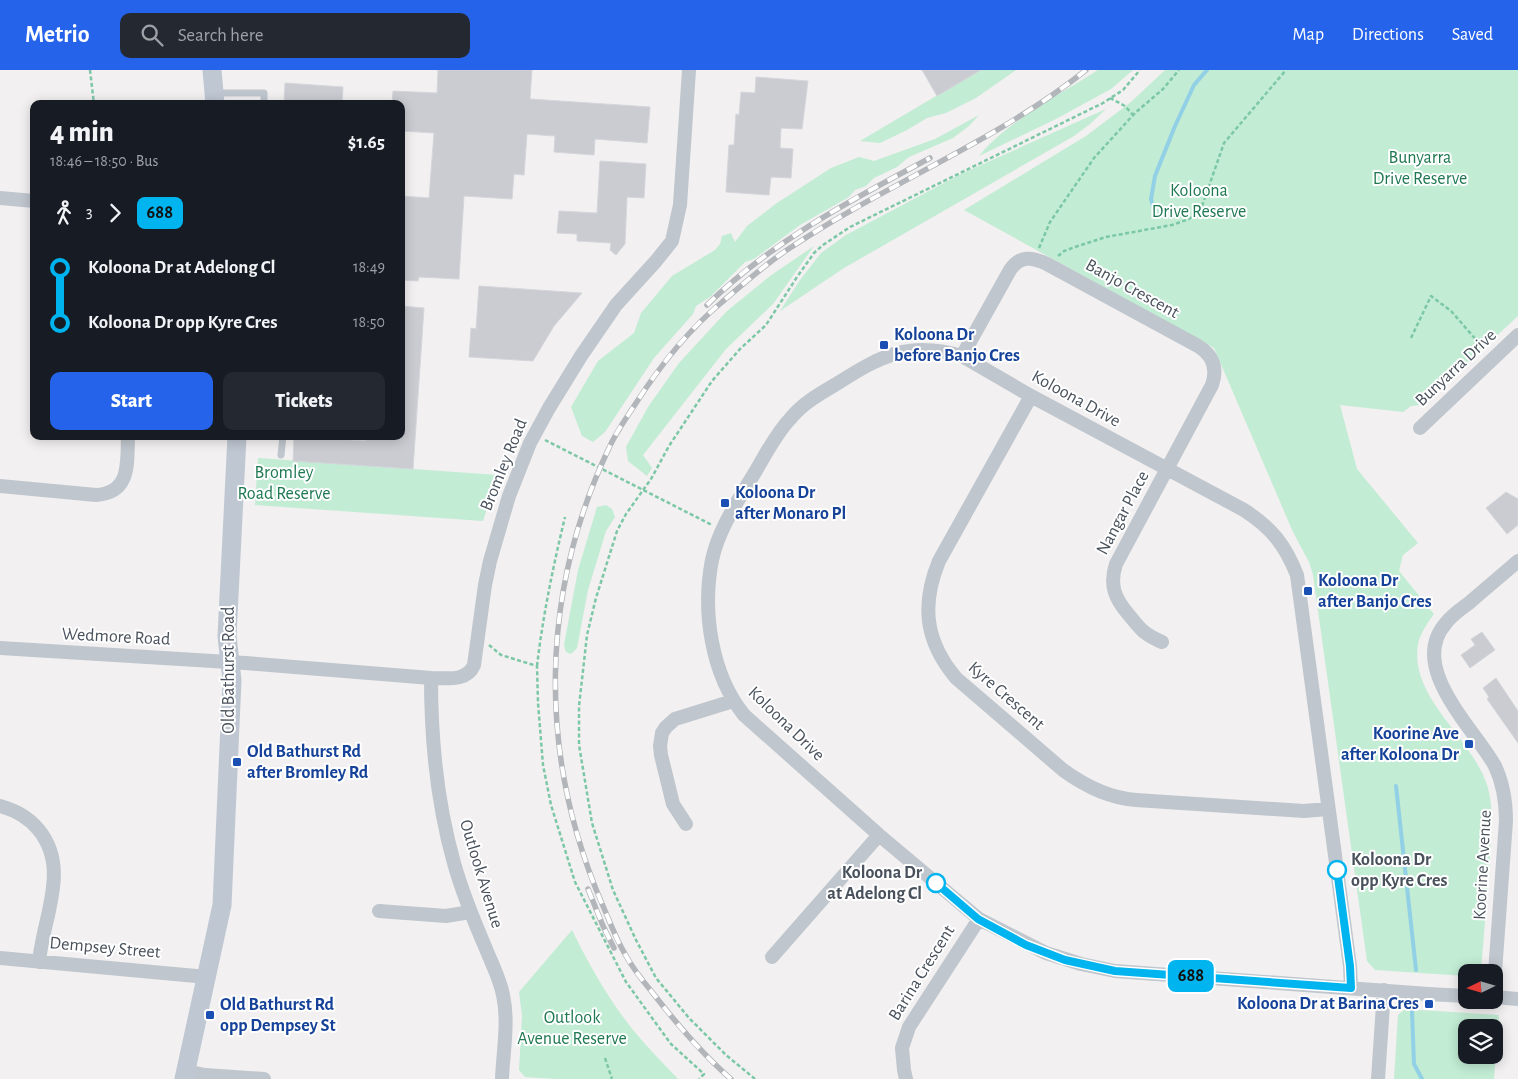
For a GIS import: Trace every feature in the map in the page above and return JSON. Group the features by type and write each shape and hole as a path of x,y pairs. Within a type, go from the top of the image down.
{"main road":[{"path":"212,70 214,98"},
{"name":"Old Bathurst Road","path":"185,1075 208,977 222,905 224,824 232,680 227,636 236,440"}],"street":[{"name":"Bromley Road","path":"230,662 431,678 461,677 470,672 474,665 485,585 502,517 519,468 549,408 616,304 672,241 680,204 689,70"},
{"path":"0,198 30,201"},
{"path":"962,356 1014,264 1026,258 1040,262"},
{"name":"Banjo Crescent","path":"1040,262 1198,346 1210,355 1215,372 1212,385 1168,470"},
{"name":"Bunyarra Drive","path":"1420,428 1518,335"},
{"name":"Koloona Drive","path":"1351,988 1350,966 1300,591 1292,562 1278,537 1256,518 1031,396 962,356 940,351 915,349 888,355 866,365 807,402 784,425 722,531 711,565 708,601 714,646 726,687 733,701 752,723 978,919 1046,953 1115,971 1351,988 1458,995"},
{"name":"Kyre Crescent","path":"1031,396 938,561 931,580 927,604 928,620 932,636 945,665 956,678 1063,770 1080,782 1100,792 1125,800 1304,811 1328,809"},
{"path":"0,486 96,494 109,493 119,486 125,474 128,440"},
{"name":"Nangar Place","path":"1162,642 1144,633 1119,604 1114,592 1112,579 1116,564 1168,470"},
{"name":"Koorine Avenue","path":"1496,964 1506,821 1504,798 1494,766 1440,683 1434,664 1434,656 1437,638 1446,622 1518,561"},
{"name":"Wedmore Road","path":"0,648 230,662"},
{"name":"Outlook Avenue","path":"431,678 432,731 441,806 454,862 470,912 496,974 503,996 505,1022 502,1079"},
{"path":"686,824 673,804 661,755 660,739 662,733 676,719 733,701"},
{"path":"0,806 19,813 34,824 45,838 52,854 55,879 39,962"},
{"path":"772,957 880,835"},
{"path":"379,911 446,916 470,912"},
{"name":"Barina Crescent","path":"906,1079 902,1048 909,1027 978,919"},
{"name":"Dempsey Street","path":"0,958 208,977"},
{"path":"1378,1079 1384,990"},
{"path":"1503,998 1518,999"},
{"path":"185,1075 264,1079"}],"lane":[{"path":"214,98 264,93 264,100"},
{"path":"282,440 282,455"}],"path":[{"path":"90,70 94,100"},
{"path":"755,1079 726,1055 689,1018 656,978 613,890 592,823 579,745 579,706 587,635 596,598 617,531 669,446 712,381 766,325 797,277 822,245 850,227 1110,98 1123,90 1140,70"},
{"path":"1040,262 1050,222 1094,158 1133,115 1162,89 1179,70"},
{"path":"1040,262 1064,251 1106,237 1172,225 1189,219 1200,209 1224,143 1286,70"},
{"path":"1110,98 1125,106 1133,115"},
{"path":"1411,338 1431,296 1450,311 1476,340"},
{"path":"535,434 722,531"},
{"path":"565,517 542,621 538,666 538,704 543,765 551,805 575,882 626,982 671,1044 704,1074 699,1079"},
{"path":"478,636 501,655 538,666"},
{"path":"605,1058 612,1079"}],"green space":[{"path":"980,70 1016,70 976,98 946,113 927,118 880,143 860,141"},
{"path":"1098,70 1133,70 1111,89 1056,119 979,156 990,144 1019,120"},
{"name":"Koloona Drive Reserve","path":"1165,70 1518,70 1518,316 1422,405 1411,406 1403,412 1340,405 1357,469 1418,543 1403,555 1399,571 1434,614 1419,640 1417,660 1422,680 1431,698 1480,770 1488,788 1492,819 1481,964 1458,964 1458,975 1375,970 1367,961 1313,575 1309,562 1293,532 1214,348 964,210 1086,136 1131,102"},
{"path":"1106,109 1074,136 844,268 780,311 800,280 821,253 846,235 961,174"},
{"path":"979,115 969,126 953,138 909,157 897,167 874,178 866,186 855,190 849,197 800,225 754,259 745,262 710,297 696,306 693,314 654,358 605,432 593,442 582,436 571,407 598,361 634,333 641,313 672,276 715,250 720,244 722,236 731,233 735,242 747,226 777,203 831,168 859,157 874,161 935,139"},
{"path":"814,246 773,304 726,349 643,455 652,468 647,476 628,461 626,447 648,407 679,363 727,311 770,276"},
{"name":"Bromley Road Reserve","path":"258,458 498,475 483,521 255,505"},
{"path":"606,505 612,509 615,517 606,531 588,590 577,648 571,654 566,652 564,645 578,570 597,507"},
{"name":"Outlook Avenue Reserve","path":"572,930 600,982 624,1019 678,1079 556,1079 525,1077 519,1070 522,1016 519,992"},
{"path":"1405,1009 1499,1015 1499,1019 1458,1019 1458,1064 1495,1064 1494,1079 1394,1079 1398,1015"}],"building":[{"path":"438,70 532,70 530,99 650,107 647,143 595,139 594,155 554,152 555,136 527,134 524,175 514,174 512,199 464,196 459,279 419,277 418,281 405,280 405,196 429,198 434,133 405,131 405,100 392,100 393,91 437,93"},
{"path":"922,70 981,70 937,96"},
{"path":"756,77 808,81 802,129 781,128 780,148 793,149 791,178 771,177 769,195 726,192 729,145 734,145 736,114 739,115 741,92 755,93"},
{"path":"285,83 343,87 342,100 284,100"},
{"path":"600,161 646,164 644,198 627,197 625,244 616,255 610,250 611,243 577,241 577,234 557,233 559,211 597,213"},
{"path":"479,286 582,293 554,326 533,361 469,357 471,328 476,329"},
{"path":"405,306 424,308 413,469 293,461 294,440 405,440"},
{"path":"1506,492 1518,499 1518,525 1507,534 1486,508"},
{"path":"1482,632 1495,650 1470,668 1461,655 1475,645 1471,639"},
{"path":"1496,678 1518,711 1518,743 1487,699 1489,697 1483,688"}],"waterway":[{"path":"1156,217 1151,199 1155,176 1194,85 1207,70"},
{"path":"1396,786 1416,970"},
{"path":"1412,1011 1414,1064 1422,1079"}],"railway":[{"path":"731,1079 709,1059 680,1026 628,959 603,906 582,849 567,792 558,734 555,676 559,618 569,561 586,504 612,442 645,389 685,337 721,303 765,266 829,223 1016,119 1086,70"},
{"path":"707,305 732,282 785,242 842,206 930,158"},
{"path":"588,889 614,948"}],"bus line":[{"name":"688","path":"936,883 978,919 1026,945 1065,960 1115,971 1351,988 1350,966 1337,870"}],"place":[{"name":"Koloona Dr before Banjo Cres","path":"884,345"},
{"name":"Koloona Dr after Monaro Pl","path":"725,503"},
{"name":"Koloona Dr after Banjo Cres","path":"1308,591"},
{"name":"Koorine Ave after Koloona Dr","path":"1469,744"},
{"name":"Old Bathurst Rd after Bromley Rd","path":"237,762"},
{"name":"Koloona Dr opp Kyre Cres","path":"1337,870"},
{"name":"Koloona Dr at Adelong Cl","path":"936,883"},
{"name":"Koloona Dr at Barina Cres","path":"1429,1004"},
{"name":"Old Bathurst Rd opp Dempsey St","path":"210,1015"}],"park label":[{"name":"Bunyarra Drive Reserve","path":"1420,168"}]}
